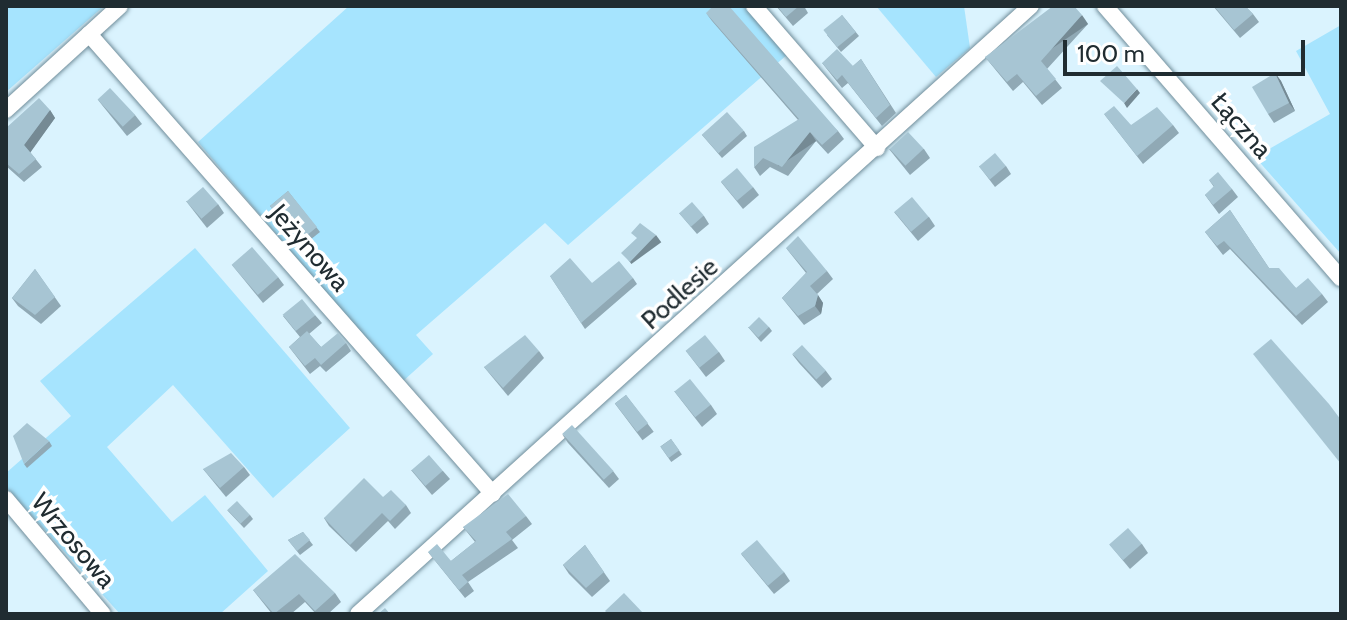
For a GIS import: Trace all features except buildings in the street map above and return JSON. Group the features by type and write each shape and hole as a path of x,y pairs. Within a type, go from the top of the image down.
{"street":[{"path":"6,110 120,6"},
{"path":"754,6 877,148"},
{"name":"Podlesie","path":"358,614 1031,6"},
{"name":"Łączna","path":"1105,6 1341,278"},
{"name":"Jeżynowa","path":"89,34 493,494"},
{"name":"Wrzosowa","path":"6,499 103,614"}],"shaded area":[{"path":"6,6 104,6 6,92"},
{"path":"349,6 746,6 788,54 568,245 545,223 416,335 433,354 402,382 198,142"},
{"path":"876,6 964,6 970,48 936,77"},
{"path":"1341,25 1341,254 1255,157 1330,114 1296,51"},
{"path":"195,248 350,428 273,498 173,385 107,447 172,522 205,495 268,571 220,614 120,614 6,487 6,473 71,416 40,381"}]}
